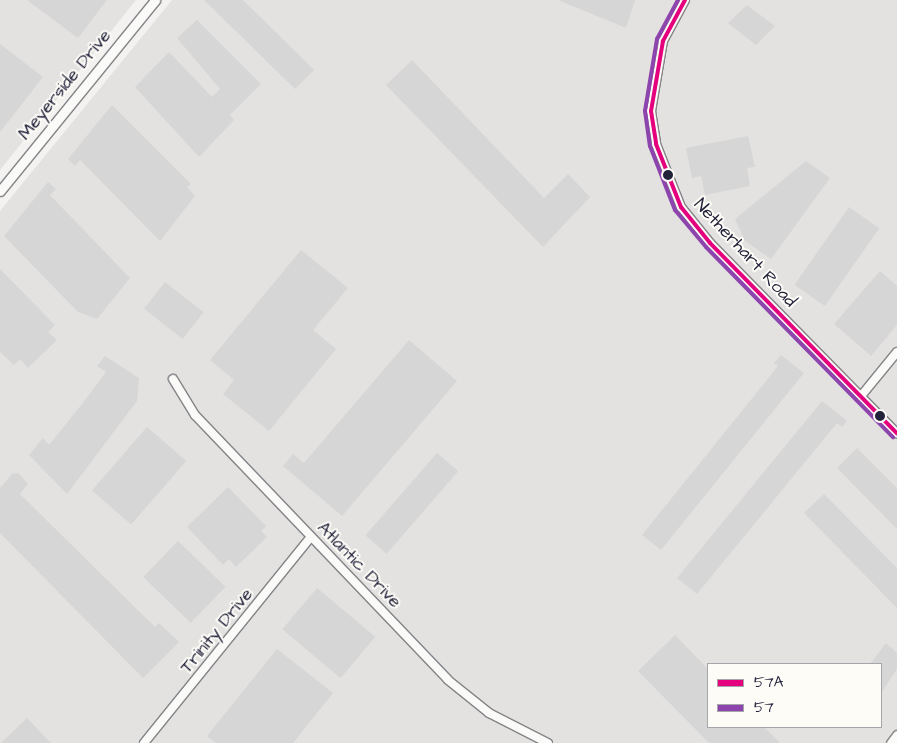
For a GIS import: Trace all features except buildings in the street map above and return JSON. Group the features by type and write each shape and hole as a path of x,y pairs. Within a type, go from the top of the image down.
{"street":[{"name":"Meyerside Drive","path":"0,191 155,0"},
{"name":"Netherhart Road","path":"685,0 663,41 651,111 656,144 665,172 682,207 710,243 897,433"},
{"path":"861,396 897,352"},
{"name":"Atlantic Drive","path":"173,379 195,415 448,680 489,713 548,743"},
{"name":"Trinity Drive","path":"144,743 311,537"},
{"path":"891,743 897,735"}],"shaded area":[{"path":"0,0 136,0 0,170"},
{"path":"172,0 897,0 897,743 0,743 0,211"}],"transit line":[{"name":"57","path":"678,0 657,39 645,111 650,146 675,210 706,247 893,437"},
{"name":"57A","path":"685,0 663,41 651,111 656,144 681,207 710,243 897,433"}]}
